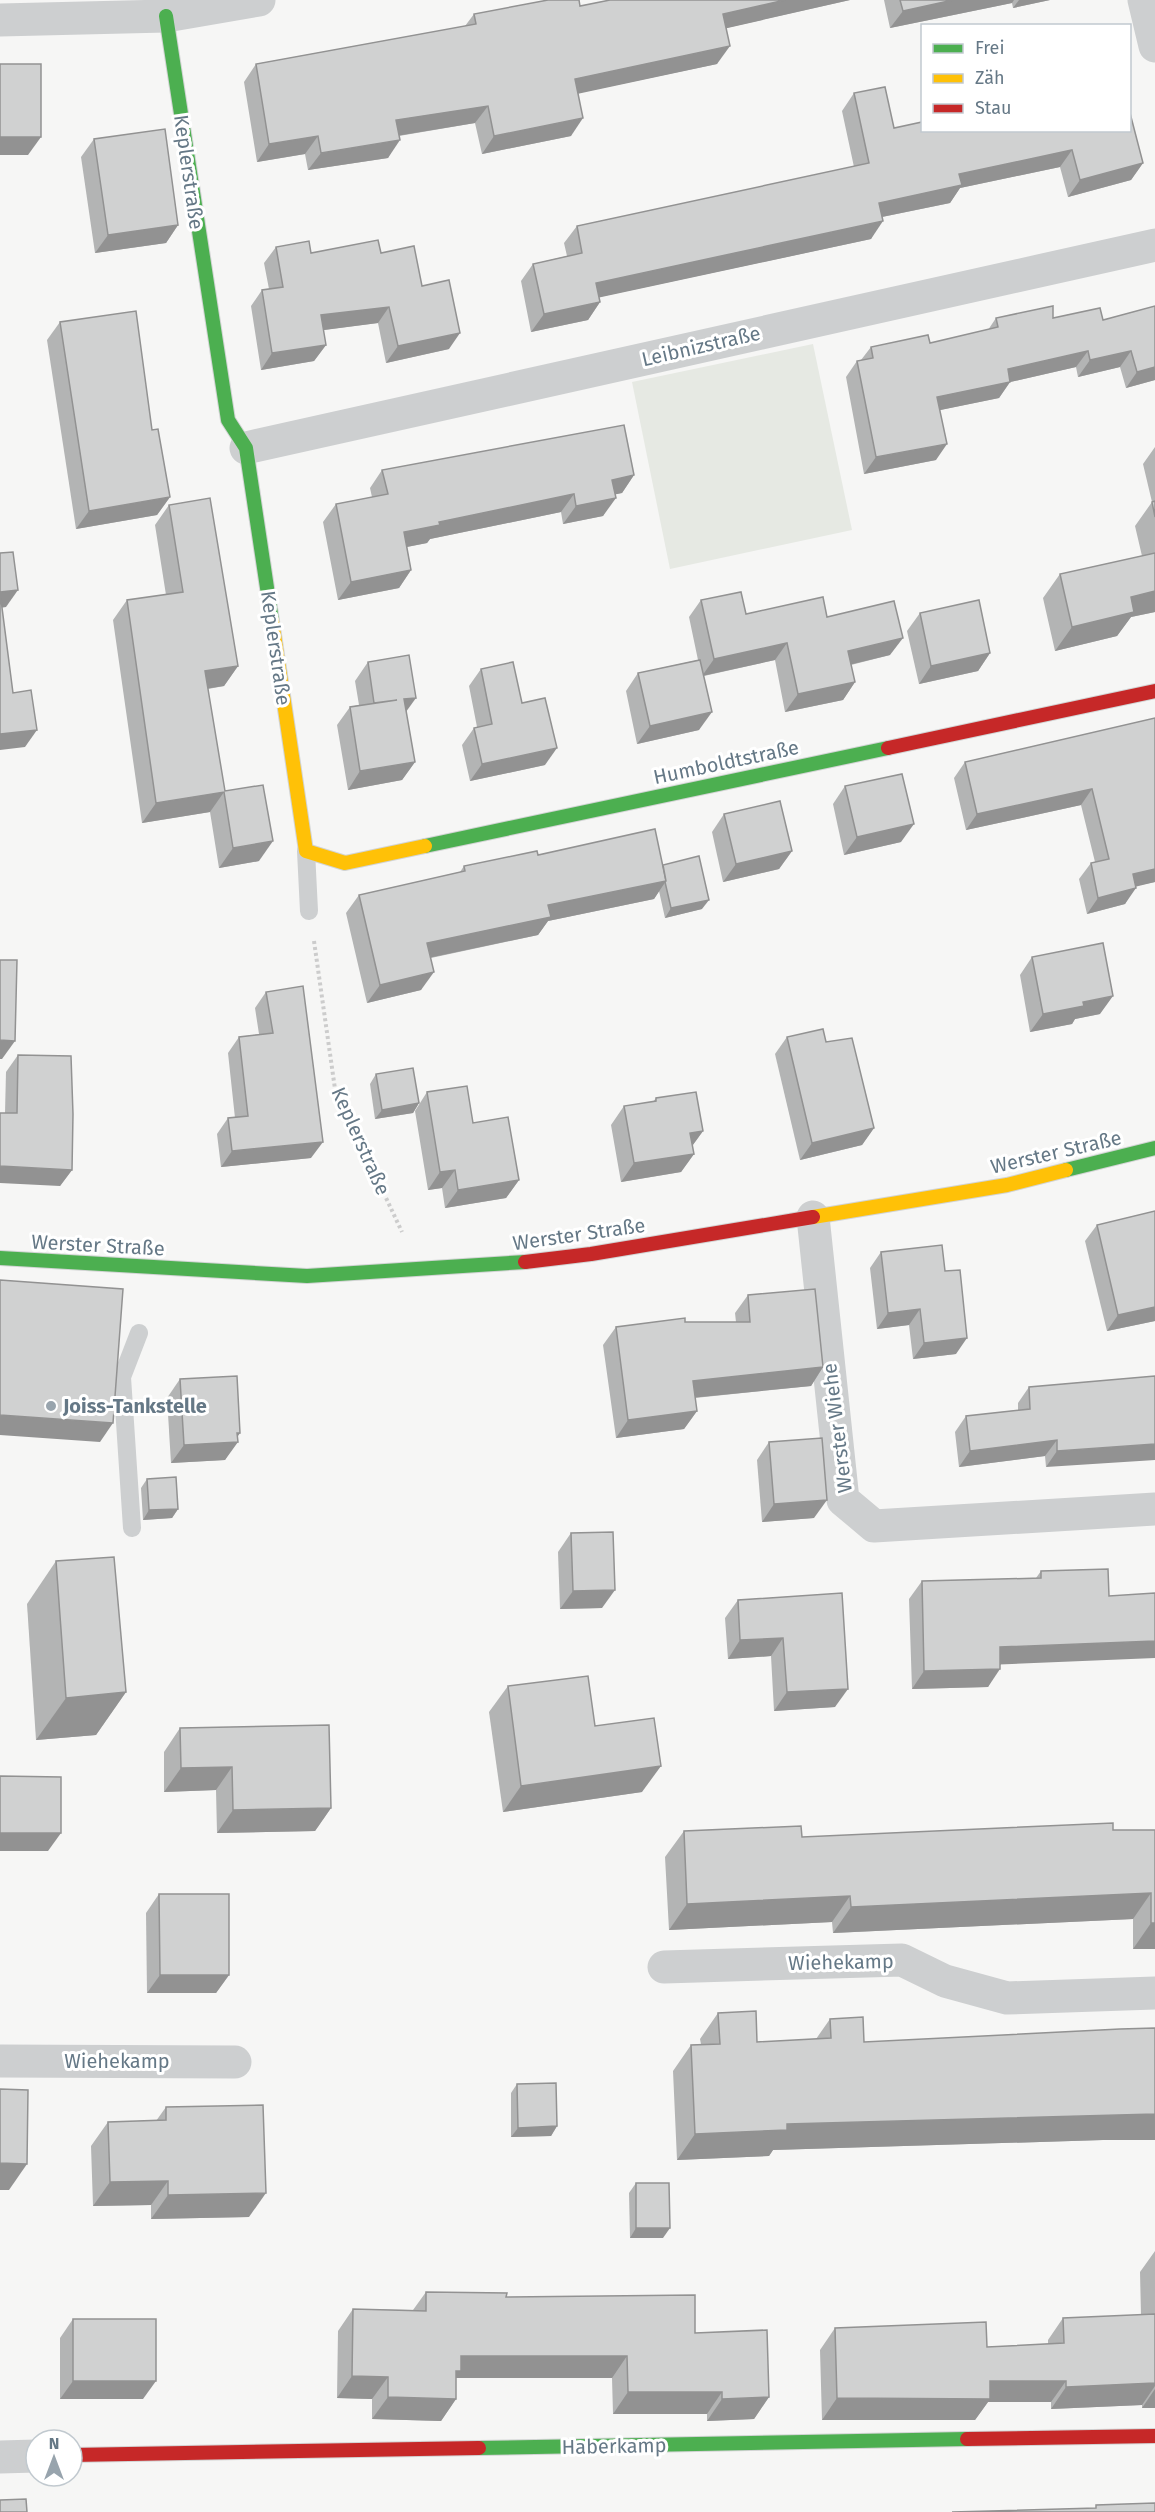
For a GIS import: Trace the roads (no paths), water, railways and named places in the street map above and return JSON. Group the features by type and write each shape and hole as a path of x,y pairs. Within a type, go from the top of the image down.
{"street":[{"path":"0,20 166,16 259,0"},
{"path":"1144,0 1155,46"},
{"name":"Keplerstraße","path":"166,16 228,420 246,448 306,851"},
{"name":"Leibnizstraße","path":"246,448 1155,245"},
{"name":"Humboldtstraße","path":"306,851 345,863 1155,691"},
{"name":"Werster Straße","path":"0,1258 307,1276 501,1264 591,1254 1007,1185 1155,1148"},
{"name":"Werster Wiehe","path":"813,1217 843,1500 874,1526 1155,1509"},
{"name":"Wiehekamp","path":"664,1967 902,1960 945,1981 1007,1998 1155,1993"},
{"name":"Wiehekamp","path":"0,2061 235,2062"},
{"name":"Haberkamp","path":"84,2455 1155,2436"},
{"path":"0,2457 24,2456"}],"lane":[{"name":"Keplerstraße","path":"306,851 309,911"},
{"path":"132,1528 122,1377 139,1333"}],"place":[{"name":"Joiss-Tankstelle","path":"51,1406"}]}
